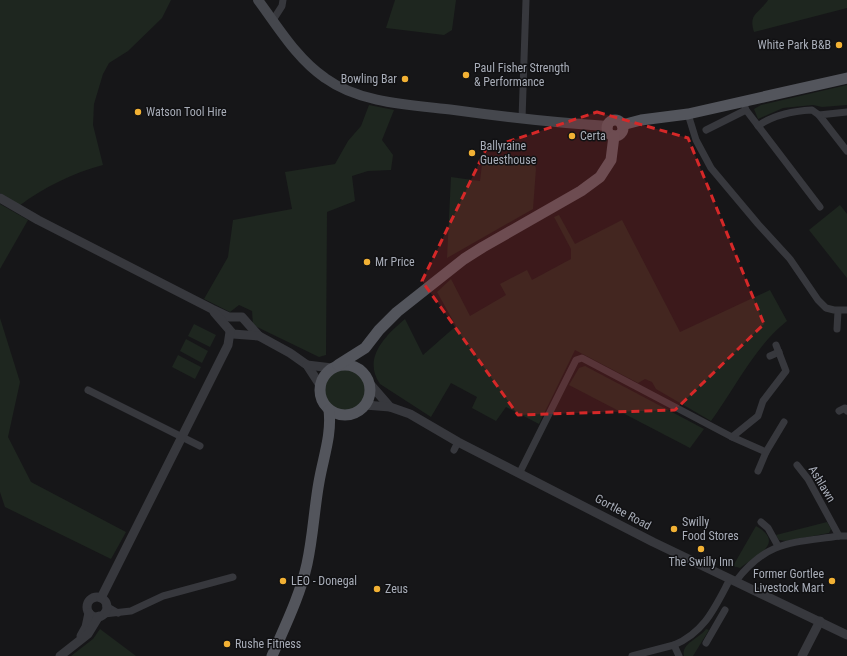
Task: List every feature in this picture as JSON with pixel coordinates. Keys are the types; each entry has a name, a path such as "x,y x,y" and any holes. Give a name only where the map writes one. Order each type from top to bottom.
{"main road":[{"path":"258,0 287,40 310,66 325,78 351,92 393,102 611,131"},
{"path":"366,348 335,367 322,378 320,385 321,399 329,410 342,415 349,415 356,413 366,405 369,398 370,384 363,372 363,360 366,348 379,330 398,312 464,259 581,191 600,177 611,160 611,122 616,121 622,125 641,120 744,106 847,78"},
{"path":"335,367 352,366 363,372"},
{"path":"272,656 298,592 306,565 314,524 318,485 330,434 329,410"},
{"path":"330,434 349,415"}],"street":[{"path":"273,20 278,15 283,0"},
{"path":"522,119 526,0"},
{"path":"706,130 744,106 820,207"},
{"path":"758,126 769,120 789,114 812,110 819,115 847,151"},
{"path":"819,115 847,112"},
{"path":"688,114 696,140 712,168 758,224 790,259 818,300 826,308 838,311 847,310"},
{"path":"0,198 38,220 212,309 233,317 242,317 259,336 307,365 320,385"},
{"path":"212,309 235,335 242,334 259,336"},
{"path":"837,329 838,311"},
{"path":"60,656 88,634 102,609 181,437 228,345 229,322 233,317"},
{"path":"228,345 242,334 248,324"},
{"path":"732,438 758,416 763,401 786,371 777,349 770,356"},
{"path":"520,472 576,360 582,358 732,438 766,452"},
{"path":"307,365 335,367"},
{"name":"Gortlee Road","path":"370,384 390,407"},
{"path":"88,390 200,446"},
{"name":"Gortlee Road","path":"366,405 390,407 410,414 458,442 520,472 653,542 847,635"},
{"path":"758,471 780,423"},
{"path":"454,450 458,442"},
{"name":"Ashlawn","path":"797,465 808,479 839,536"},
{"path":"760,522 768,528 778,546"},
{"path":"632,656 674,644 692,636 704,624 733,580 767,551 778,546 847,536"},
{"path":"77,642 86,627 88,612 87,606 89,601 94,598 102,609 118,613 131,611 163,596 233,577"},
{"path":"88,612 93,616 102,609"},
{"path":"706,643 725,610"},
{"path":"802,656 820,621"},
{"path":"704,624 714,628"},
{"path":"674,644 679,656"}],"highlighted area":[{"path":"597,112 688,138 764,324 675,410 518,415 422,281 486,149"}],"shaded area":[{"path":"0,0 171,0 162,18 128,51 109,63 103,74 94,104 93,125 103,165 59,181 19,206 0,193"},
{"path":"395,0 456,0 452,30 444,35 386,28"},
{"path":"768,0 847,0 847,8 754,32 752,21 753,17"},
{"path":"847,85 847,105 822,107 813,105 783,108 758,119 754,109 761,105"},
{"path":"369,105 394,110 382,140 393,155 391,170 368,171 352,176 355,201 327,212 326,355 319,357 253,325 252,311 239,305 230,312 204,299 228,257 233,220 292,209 285,172 335,164 348,141 361,126"},
{"path":"483,156 533,162 536,168 533,209 447,258 451,177 480,181"},
{"path":"0,204 28,220 0,269"},
{"path":"840,205 847,214 847,278 809,230"},
{"path":"559,215 575,244 622,220 680,332 770,290 787,321 755,355 711,421 656,389 652,382 645,379 638,383 575,350 539,424 506,407 496,421 472,408 477,397 451,383 431,417 380,384 375,374 375,356 384,340 405,319 423,355 456,326 437,292 451,279 470,316 506,295 500,284 527,270 532,280 571,259 571,249 554,217"},
{"path":"0,318 20,382 8,437 31,482 126,532 111,559 5,507 0,492"},
{"path":"194,324 216,335 210,347 188,336"},
{"path":"186,339 208,351 202,363 180,351"},
{"path":"178,355 201,367 195,379 172,367"},
{"path":"585,366 704,429 690,448 569,385 579,368"},
{"path":"341,369 349,369 357,372 363,378 366,390 363,402 357,408 349,411 341,411 333,408 327,402 324,394 324,386 327,378 333,372"},
{"path":"827,522 831,529 829,533 786,541 779,540 776,535"},
{"path":"756,526 765,532 769,538 769,543 766,548 740,568 733,566"},
{"path":"100,629 136,656 71,656 93,639"},
{"path":"706,629 709,630 693,656 684,656 685,648 688,644"}],"place":[{"name":"White Park B&B","path":"839,45"},
{"name":"Paul Fisher Strength & Performance","path":"466,75"},
{"name":"Bowling Bar","path":"405,79"},
{"name":"Watson Tool Hire","path":"138,112"},
{"name":"Certa","path":"572,136"},
{"name":"Ballyraine Guesthouse","path":"472,153"},
{"name":"Mr Price","path":"367,262"},
{"name":"Swilly Food Stores","path":"674,529"},
{"name":"The Swilly Inn","path":"701,549"},
{"name":"LEO - Donegal","path":"283,581"},
{"name":"Former Gortlee Livestock Mart","path":"832,581"},
{"name":"Zeus","path":"377,589"},
{"name":"Rushe Fitness","path":"227,644"}]}
